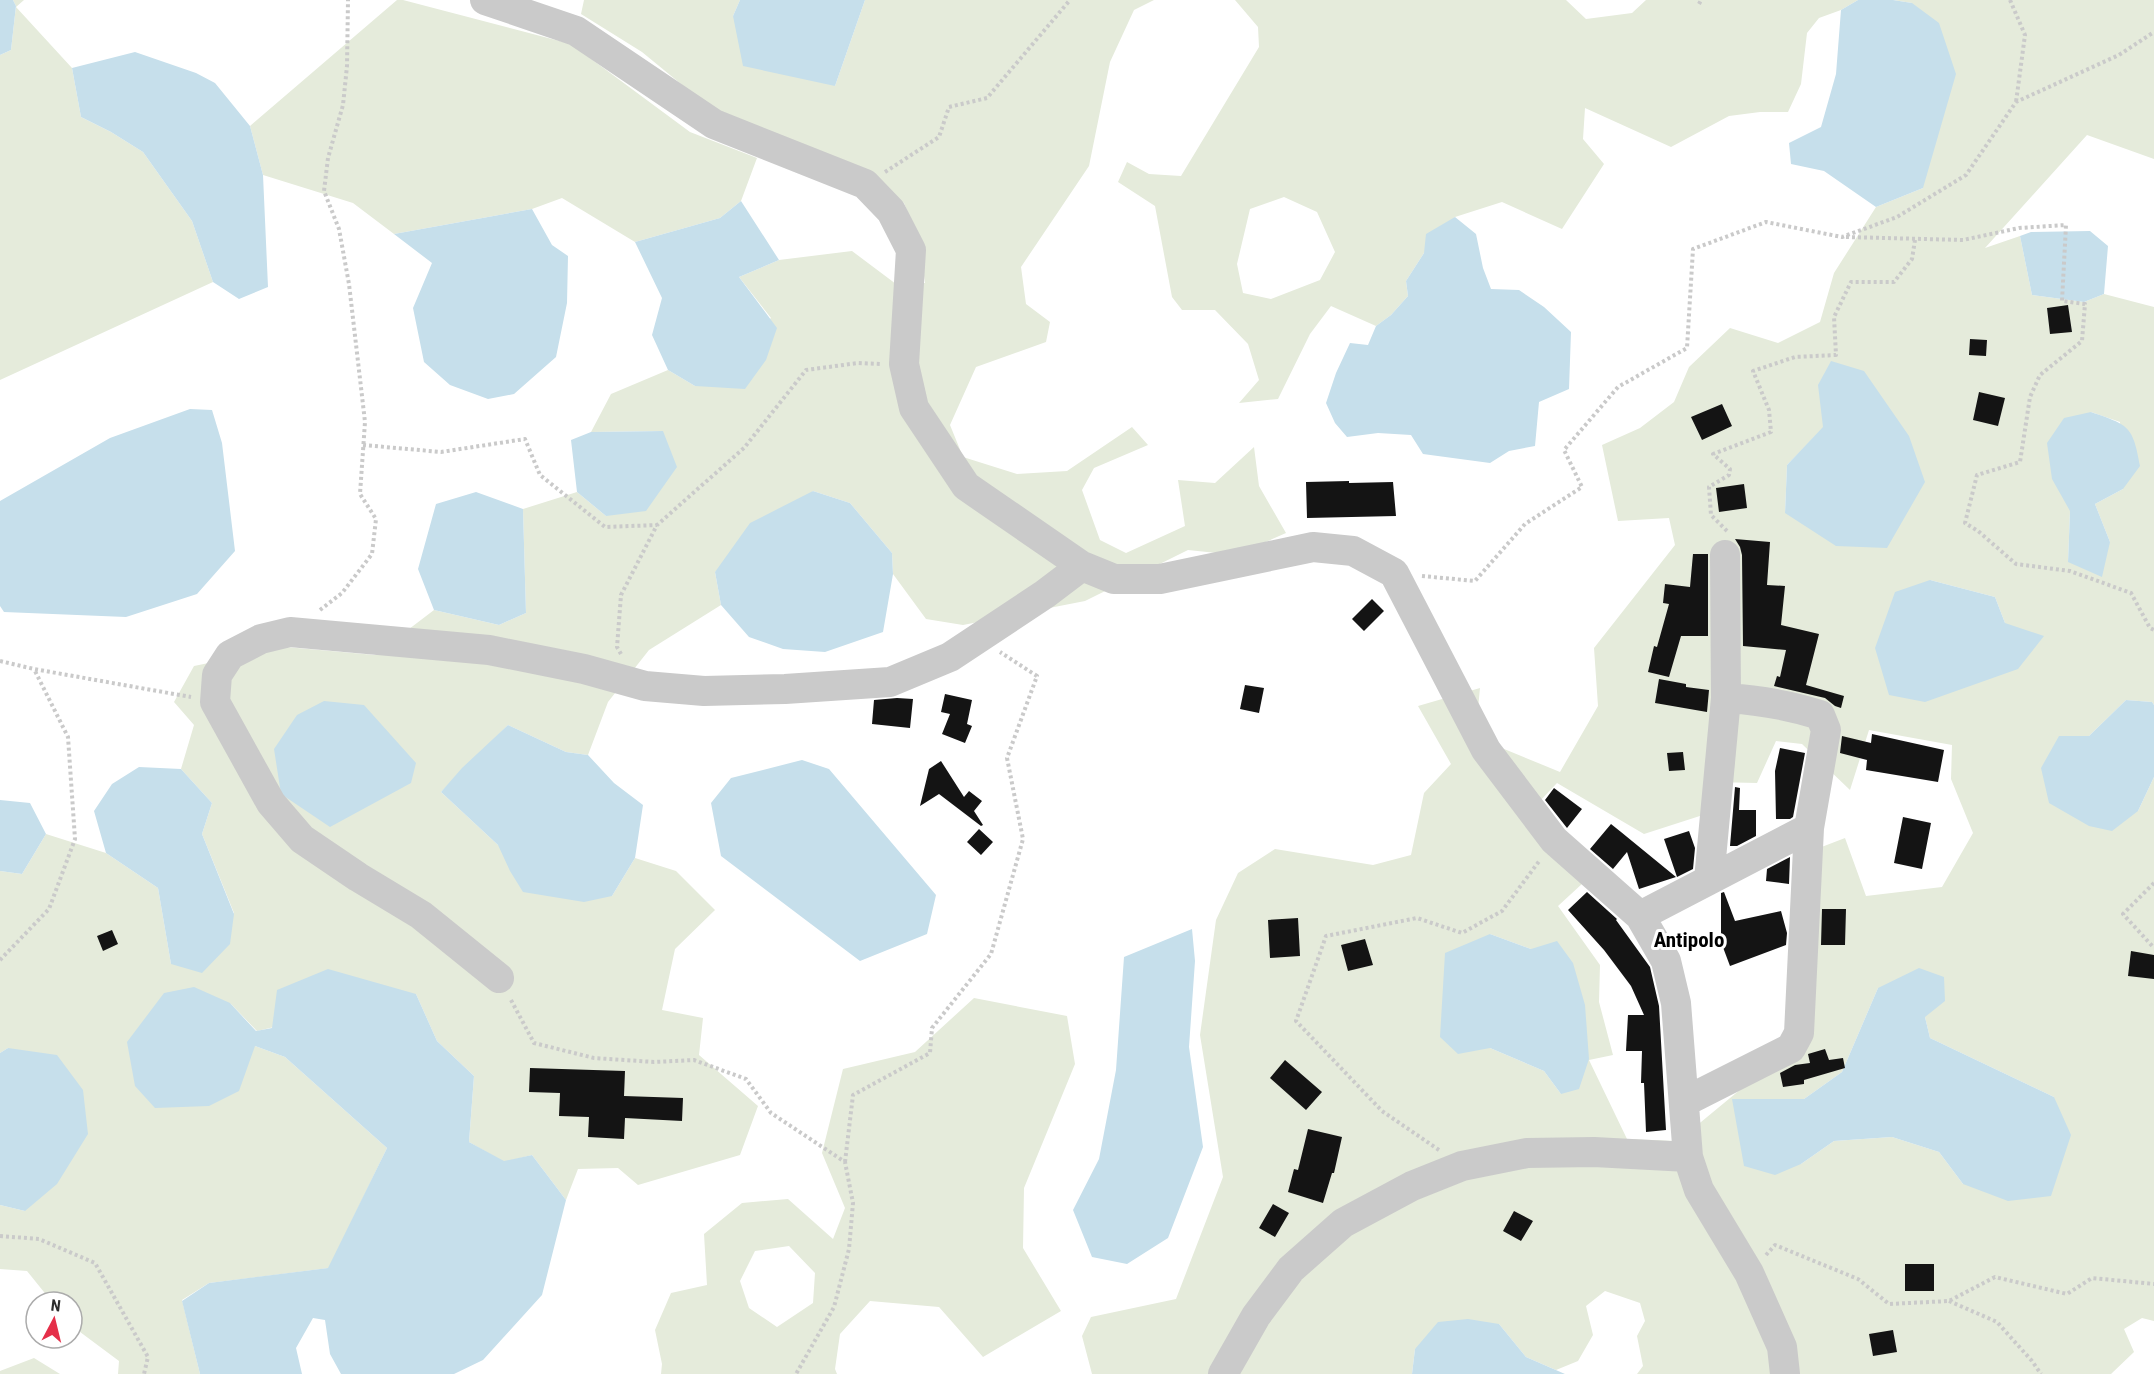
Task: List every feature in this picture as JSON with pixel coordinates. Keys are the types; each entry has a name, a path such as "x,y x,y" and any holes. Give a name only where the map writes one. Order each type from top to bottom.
{"street":[{"path":"485,0 576,31 714,123 865,184 891,211 911,250 904,364 914,408 966,486 1082,566 1114,579 1160,579 1313,547 1353,551 1394,573 1486,750 1554,840 1640,916 1666,961 1676,1003 1688,1157 1699,1190 1749,1273 1782,1347 1785,1374"},
{"path":"1709,880 1726,698 1725,555"},
{"path":"499,978 421,915 358,877 302,839 271,803 214,702 217,675 230,655 261,639 290,632 489,650 584,669 645,686 704,692 890,682 950,657 1045,594 1082,566"},
{"path":"1684,1102 1791,1047 1799,1033 1809,828 1826,729 1820,715 1798,708 1726,698"},
{"path":"1640,916 1809,828"},
{"path":"1224,1374 1256,1316 1291,1269 1343,1223 1412,1186 1462,1166 1527,1153 1594,1152 1688,1157"}],"path":[{"path":"290,632 342,593 372,554 376,519 360,494 365,422 349,284 339,229 324,191 328,158 343,105 347,66 348,0"},
{"path":"865,184 939,137 949,107 987,98 1070,0"},
{"path":"1842,237 1897,218 1966,175 2016,102 2025,35 2010,0"},
{"path":"2016,102 2119,55 2154,32"},
{"path":"1394,573 1475,581 1525,524 1582,487 1564,450 1618,387 1687,348 1693,249 1766,222 1842,237 1915,240 1964,240 2019,228 2066,225 2062,301 2085,304 2082,341 2040,375 2030,396 2020,462 1977,475 1965,523 1978,531 2016,564 2070,571 2131,592 2150,628 2154,630"},
{"path":"1725,555 1727,529 1711,515 1709,487 1730,475 1730,469 1713,454 1772,432 1769,410 1753,371 1795,357 1836,355 1834,316 1851,282 1894,282 1912,259 1915,240"},
{"path":"645,686 617,647 621,595 657,525 744,448 806,370 858,363 904,364"},
{"path":"363,445 441,452 525,439 540,475 605,527 657,525"},
{"path":"796,1374 834,1307 849,1250 853,1203 845,1162 853,1095 930,1053 932,1028 991,954 1023,838 1007,758 1037,676 978,637"},
{"path":"0,661 214,702"},
{"path":"0,960 49,909 75,838 68,737 34,669"},
{"path":"1462,1166 1382,1111 1296,1021 1326,936 1417,918 1462,933 1502,912 1554,840"},
{"path":"2154,883 2123,914 2154,948"},
{"path":"499,978 534,1043 594,1058 654,1062 694,1060 746,1079 771,1113 845,1162"},
{"path":"0,1236 39,1239 95,1263 148,1357 144,1374"},
{"path":"1749,1273 1775,1245 1858,1279 1889,1304 1949,1301 1995,1277 2067,1294 2092,1278 2154,1284"},
{"path":"1949,1301 1997,1323 2041,1374"}],"green space":[{"path":"13,0 24,0 16,7 72,68 81,117 143,152 192,221 213,282 0,380 0,55 11,50 16,6"},
{"path":"397,0 571,44 690,132 757,158 741,201 720,218 635,242 562,198 532,209 394,234 353,203 263,175 250,126"},
{"path":"584,0 740,0 733,16 835,86 865,0 1154,0 1134,10 1110,62 1089,166 1021,267 1026,304 1050,322 1046,342 976,367 950,425 963,457 1017,474 1067,471 1132,427 1148,445 1094,468 1082,490 1100,540 1126,553 1185,526 1178,480 1215,483 1254,447 1259,486 1286,533 1236,555 1188,550 1085,601 963,625 926,619 893,574 892,553 850,503 813,491 715,572 721,605 649,650 608,702 588,755 566,752 508,725 441,792 498,845 612,896 635,858 676,871 715,910 675,949 662,1010 703,1018 699,1055 758,1106 740,1155 638,1185 618,1168 578,1169 566,1200 532,1155 504,1162 469,1142 474,1076 437,1041 416,994 257,1031 230,1003 255,1046 285,1057 387,1148 329,1268 209,1283 182,1300 200,1374 118,1374 119,1361 84,1335 84,1290 42,1290 27,1271 0,1269 0,1205 25,1211 8,1048 0,1053 0,871 22,874 46,834 106,853 158,888 171,964 234,913 202,834 212,803 181,769 194,725 174,702 194,666 286,647 375,655 434,610 499,625 526,613 523,509 577,492 606,516 663,431 591,432 611,394 668,370 695,386 771,318 739,277 779,260 852,251 896,284 925,283 919,240 904,203 850,165 726,121 642,52 581,14"},
{"path":"1235,0 1566,0 1586,19 1632,13 1646,0 1858,0 1841,10 1819,18 1807,33 1801,84 1788,112 1760,112 1729,116 1671,147 1585,108 1583,139 1604,164 1562,229 1502,202 1455,217 1424,253 1406,281 1408,296 1391,315 1376,326 1331,306 1310,334 1278,399 1239,403 1259,380 1248,344 1215,310 1182,310 1172,297 1155,206 1118,182 1127,162 1149,174 1181,176 1259,47 1258,27","holes":["1284,197 1317,212 1335,252 1320,280 1271,299 1243,293 1237,264 1250,209"]},
{"path":"1893,0 2154,0 2154,159 2087,135 1985,248 2020,236 2032,295 2084,302 2104,294 2154,307 2154,705 2152,702 2126,700 2089,736 2059,736 2138,811 2154,777 2154,1321 2142,1318 2124,1329 2134,1352 2111,1374 1637,1374 1643,1366 1637,1336 1645,1321 1640,1303 1605,1291 1586,1306 1593,1335 1578,1361 1556,1370 1526,1357 1499,1324 1415,1349 1412,1374 1092,1374 1082,1336 1091,1317 1176,1299 1223,1177 1200,1035 1216,920 1238,873 1275,849 1373,865 1411,855 1424,793 1451,764 1418,706 1480,688 1477,719 1492,744 1560,772 1598,706 1594,648 1675,545 1669,518 1618,521 1602,445 1640,428 1674,402 1689,367 1730,328 1778,343 1820,322 1834,273 1876,207 1923,188 1912,3","holes":["2091,412 2120,422 2123,489 2095,504 2110,542 2068,562 2070,511","1824,427 1785,513 1787,465","1930,580 1995,597 2005,623","1869,730 1952,745 1951,779 1973,833 1942,887 1866,896 1845,838 1819,848 1811,1031 1678,1141 1627,1139 1589,1060 1613,1055 1599,1002 1600,965 1558,906 1583,883 1523,819 1557,783 1644,834 1706,814 1713,782 1757,783 1776,741 1802,744 1850,790","1490,934 1531,949 1561,1094 1544,1071 1490,1048","1878,988 1925,1017 1930,1038 2054,1097 1963,1184 1939,1152 1892,1137 1834,1141 1801,1164 1732,1099 1804,1099 1842,1072"]},
{"path":"974,998 1067,1016 1075,1064 1024,1188 1023,1248 1061,1311 983,1357 939,1307 870,1301 840,1334 835,1369 837,1374 661,1374 662,1364 655,1330 671,1293 707,1285 704,1234 742,1203 788,1199 833,1239 845,1208 822,1153 843,1069 915,1052","holes":["789,1246 815,1273 813,1303 777,1327 749,1308 740,1281 755,1251"]},
{"path":"34,1358 60,1374 0,1374 0,1371"}],"water":[{"path":"0,0 13,0 16,6 11,50 0,55"},
{"path":"740,0 865,0 835,86 743,66 733,16"},
{"path":"1858,0 1893,0 1912,3 1939,23 1956,74 1923,188 1876,207 1824,171 1791,164 1789,143 1821,127 1836,74 1841,10"},
{"path":"135,52 196,73 215,83 250,126 263,175 268,287 239,299 213,282 192,221 143,152 81,117 72,68"},
{"path":"741,201 779,260 739,277 777,328 766,360 745,389 695,386 668,370 652,335 662,298 635,242 720,218"},
{"path":"532,209 552,245 568,256 567,303 556,357 514,394 488,399 450,385 424,362 413,308 432,263 394,234"},
{"path":"1455,217 1476,234 1483,268 1491,289 1519,290 1544,307 1571,332 1569,389 1539,402 1535,446 1509,451 1490,463 1423,454 1411,435 1378,433 1347,437 1335,423 1326,403 1336,373 1350,343 1368,345 1376,326 1391,315 1408,296 1406,281 1424,253 1426,234"},
{"path":"2090,231 2108,246 2104,294 2084,302 2032,295 2020,236 2031,232"},
{"path":"1831,361 1864,371 1909,436 1925,482 1887,548 1836,546 1785,513 1787,465 1823,427 1818,385"},
{"path":"190,409 212,410 222,443 235,551 197,594 126,617 4,612 0,606 0,501 110,438"},
{"path":"2091,412 2127,428 2135,442 2140,466 2123,489 2095,504 2110,542 2102,577 2068,562 2070,511 2052,479 2047,443 2064,418"},
{"path":"663,431 677,467 646,511 606,516 577,492 571,440 591,432"},
{"path":"813,491 850,503 892,553 893,574 883,632 825,652 783,649 749,637 721,605 715,572 750,523"},
{"path":"476,492 523,509 526,613 499,625 434,610 418,569 436,504"},
{"path":"1930,580 1995,597 2005,623 2044,636 2018,669 1925,702 1889,695 1875,648 1895,592"},
{"path":"2126,700 2152,702 2154,705 2154,777 2138,811 2112,831 2089,826 2049,803 2041,768 2059,736 2089,736"},
{"path":"324,701 364,705 416,763 411,783 330,827 281,794 274,749 297,715"},
{"path":"508,725 566,752 588,755 614,783 643,805 635,858 612,896 584,902 523,892 498,845 441,792 462,768"},
{"path":"802,760 829,769 936,895 927,934 860,961 721,856 711,803 731,778"},
{"path":"139,767 181,769 212,803 202,834 234,914 230,944 202,973 171,964 158,888 106,853 94,811 112,784"},
{"path":"0,800 30,803 46,834 22,874 0,871"},
{"path":"1192,929 1195,961 1189,1047 1203,1147 1168,1238 1127,1264 1092,1257 1073,1210 1099,1159 1116,1070 1124,957"},
{"path":"1490,934 1531,949 1557,941 1573,963 1585,1005 1589,1059 1579,1089 1561,1094 1544,1071 1490,1048 1458,1054 1440,1037 1445,953"},
{"path":"1919,968 1944,977 1945,1001 1925,1017 1930,1038 2054,1097 2071,1135 2051,1196 2008,1201 1963,1184 1939,1152 1892,1137 1834,1141 1801,1164 1775,1175 1744,1166 1732,1099 1804,1099 1842,1072 1878,988"},
{"path":"328,969 416,994 437,1041 474,1076 469,1142 504,1161 532,1155 566,1200 542,1295 483,1360 454,1374 341,1374 330,1354 325,1320 313,1318 296,1348 302,1374 200,1374 182,1301 209,1283 328,1268 387,1148 285,1057 255,1046 239,1091 209,1106 155,1108 135,1086 127,1042 164,993 194,987 230,1003 256,1031 272,1028 277,990"},
{"path":"8,1048 57,1055 83,1090 88,1134 57,1184 25,1211 0,1205 0,1053"},
{"path":"1468,1319 1499,1324 1526,1357 1565,1374 1412,1374 1415,1349 1438,1322"}],"building":[{"path":"2068,305 2072,332 2050,334 2047,308"},
{"path":"1970,339 1987,340 1986,356 1969,355"},
{"path":"1979,392 2005,398 1998,426 1973,420"},
{"path":"1722,404 1732,426 1702,440 1691,417"},
{"path":"1349,481 1349,483 1393,482 1396,516 1307,518 1306,482"},
{"path":"1744,484 1747,508 1719,512 1716,488"},
{"path":"1735,539 1770,542 1767,585 1785,586 1781,625 1819,634 1806,685 1844,696 1841,708 1825,698 1774,686 1777,676 1780,677 1786,650 1743,646 1742,555"},
{"path":"1693,554 1708,554 1708,636 1681,636 1669,677 1648,672 1654,646 1657,647 1669,604 1663,603 1665,584 1690,587"},
{"path":"1372,599 1384,611 1364,631 1352,619"},
{"path":"1659,679 1686,684 1686,687 1709,690 1707,712 1655,703"},
{"path":"1245,685 1264,688 1259,713 1240,709"},
{"path":"945,694 972,700 967,724 972,726 965,743 942,734 950,714 941,712"},
{"path":"913,699 910,728 872,724 874,700"},
{"path":"1872,734 1944,750 1938,782 1866,770 1867,760 1840,753 1842,736 1871,743"},
{"path":"1780,748 1805,753 1793,817 1790,819 1776,819 1775,771"},
{"path":"1683,752 1685,770 1669,771 1667,753"},
{"path":"941,761 964,797 969,791 982,801 974,811 983,825 981,826 939,794 920,806 929,769"},
{"path":"1735,787 1740,788 1739,810 1756,810 1756,836 1737,846 1730,846"},
{"path":"1554,788 1582,809 1567,828 1545,800"},
{"path":"1903,817 1931,823 1922,869 1894,863"},
{"path":"1611,824 1676,877 1639,889 1627,852 1613,869 1590,849"},
{"path":"979,829 993,842 981,855 967,842"},
{"path":"1689,831 1695,848 1693,869 1677,877 1664,839"},
{"path":"1790,857 1789,884 1766,881 1767,869"},
{"path":"1587,892 1617,919 1650,967 1659,1006 1666,1130 1646,1132 1644,1083 1641,1083 1642,1051 1626,1051 1628,1015 1644,1015 1631,986 1604,950 1568,910"},
{"path":"1724,892 1735,921 1781,911 1787,933 1786,945 1730,966 1721,942 1721,893"},
{"path":"1822,909 1846,909 1845,945 1821,945"},
{"path":"1298,918 1300,956 1270,958 1268,920"},
{"path":"112,930 118,944 103,951 97,936"},
{"path":"1365,939 1373,965 1348,971 1341,945"},
{"path":"2131,951 2154,955 2154,979 2128,976"},
{"path":"1825,1049 1829,1060 1843,1058 1845,1068 1804,1080 1804,1084 1783,1087 1780,1073 1795,1065 1810,1063 1808,1054"},
{"path":"1285,1060 1322,1092 1306,1110 1270,1078"},
{"path":"530,1068 625,1071 624,1096 683,1098 682,1121 625,1118 624,1139 588,1137 589,1117 559,1116 560,1093 529,1092"},
{"path":"1308,1129 1342,1137 1334,1173 1332,1173 1323,1203 1288,1192 1294,1169 1298,1170"},
{"path":"1273,1204 1289,1213 1275,1237 1259,1228"},
{"path":"1514,1211 1533,1221 1521,1241 1503,1231"},
{"path":"1905,1264 1934,1264 1934,1291 1905,1291"},
{"path":"1893,1330 1897,1352 1873,1356 1869,1334"}],"district":[{"name":"Antipolo","path":"1689,940"}]}
